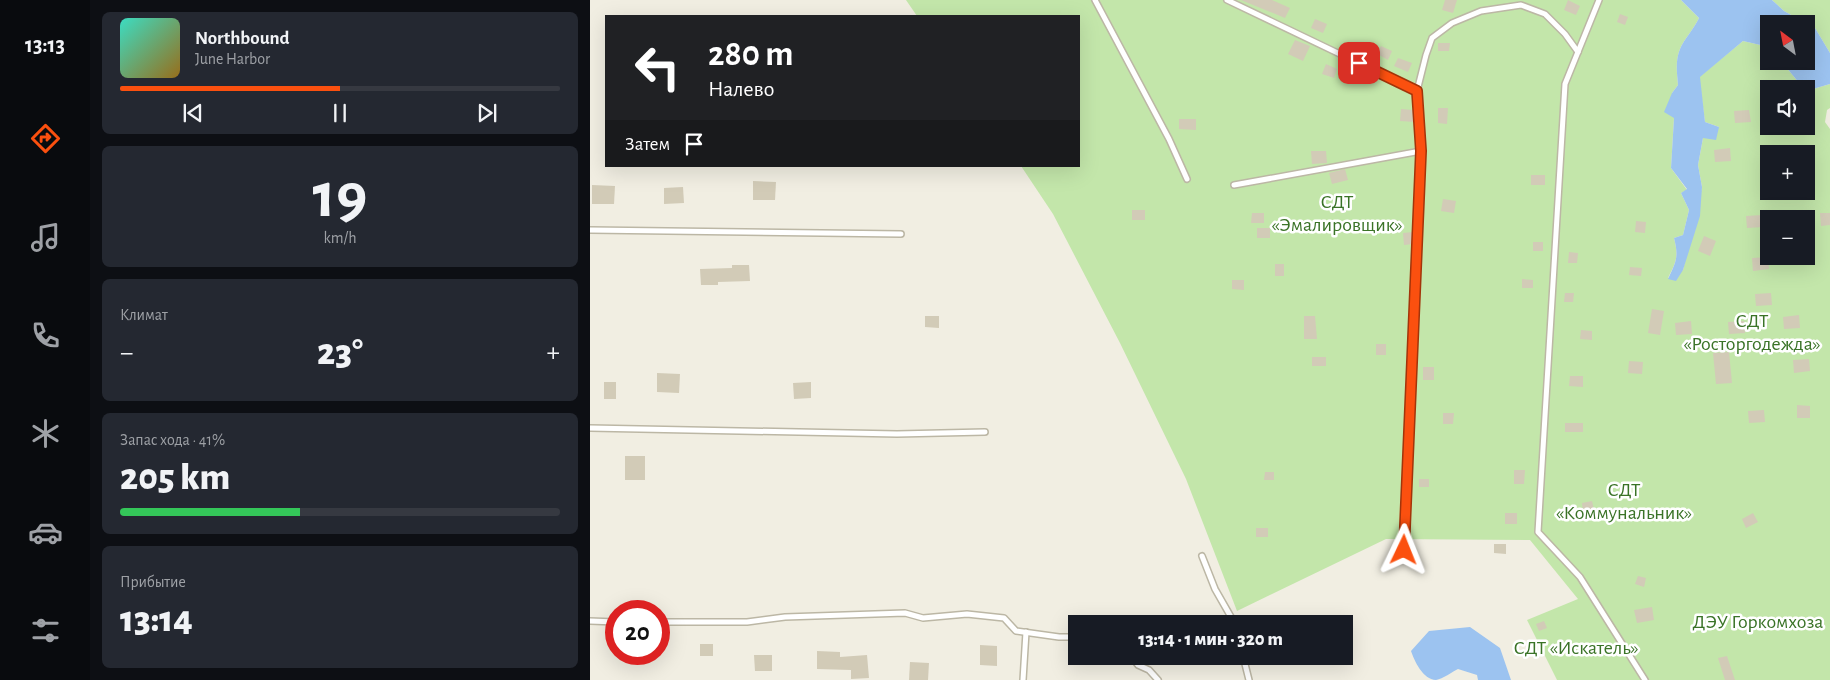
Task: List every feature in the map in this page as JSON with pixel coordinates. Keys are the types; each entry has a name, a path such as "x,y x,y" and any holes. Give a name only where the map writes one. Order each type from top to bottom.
{"lane":[{"path":"1096,0 1117,37 1188,179"},
{"path":"1226,0 1417,91"},
{"path":"1599,0 1565,84 1538,532 1580,577 1645,680"},
{"path":"1404,550 1421,151 1417,91 1432,38 1452,23 1481,11 1521,5 1545,14 1565,34 1578,52"},
{"path":"1234,184 1421,151"},
{"path":"590,230 901,234"},
{"path":"590,428 897,434 985,432"},
{"path":"1202,556 1215,589 1230,615"},
{"path":"670,622 747,622 786,617 905,613 923,618 967,614 1004,618 1016,631 1068,637"},
{"path":"590,621 605,622"},
{"path":"1023,680 1026,632"},
{"path":"1138,665 1149,670 1158,680"},
{"path":"1245,665 1248,680"}],"green space":[{"path":"906,0 1681,0 1699,18 1678,54 1678,85 1672,93 1674,118 1671,168 1687,190 1681,193 1689,210 1683,235 1674,238 1676,259 1668,278 1683,270 1702,187 1698,165 1703,138 1719,127 1705,122 1699,77 1743,41 1760,45 1760,70 1788,70 1797,80 1760,80 1760,135 1815,135 1815,88 1830,84 1830,108 1827,110 1825,122 1830,129 1830,680 1557,680 1527,620 1578,599 1530,540 1386,539 1237,611 1186,479 1120,343 1053,214 1022,167 1080,167 1080,15 916,15"},
{"path":"1772,0 1830,0 1830,53 1815,28 1815,15 1791,15"}],"water":[{"path":"1681,0 1772,0 1791,15 1760,15 1760,45 1743,41 1700,77 1705,122 1719,127 1716,140 1703,138 1698,165 1702,187 1700,216 1683,270 1676,281 1668,279 1676,259 1674,238 1683,235 1689,210 1681,193 1687,189 1671,168 1674,118 1664,112 1672,93 1678,85 1678,54 1699,18"},
{"path":"1815,28 1830,53 1830,84 1815,88 1815,80 1797,80 1788,70 1815,70"},
{"path":"1470,627 1500,648 1511,680 1478,680 1477,675 1458,669 1436,680 1427,677 1423,673 1411,651 1429,631"}],"building":[{"path":"1241,0 1272,0 1290,8 1285,18"},
{"path":"1445,0 1457,0 1453,13 1442,10"},
{"path":"1568,0 1580,6 1576,15 1564,10"},
{"path":"1620,14 1628,17 1625,25 1617,22"},
{"path":"1315,19 1327,24 1323,33 1311,28"},
{"path":"1295,40 1310,46 1303,61 1288,54"},
{"path":"1438,43 1450,43 1449,51 1438,51"},
{"path":"1381,46 1392,51 1388,60 1377,54"},
{"path":"1398,58 1412,63 1408,72 1394,66"},
{"path":"1326,64 1337,69 1334,78 1322,74"},
{"path":"1359,71 1366,74 1363,83 1355,80"},
{"path":"1438,108 1448,108 1447,124 1438,123"},
{"path":"1401,109 1414,110 1415,122 1400,121"},
{"path":"1749,110 1751,122 1735,123 1734,111"},
{"path":"1179,119 1196,119 1196,130 1179,129"},
{"path":"1730,148 1731,161 1715,162 1714,150"},
{"path":"1311,151 1326,151 1327,163 1312,164"},
{"path":"1345,169 1348,180 1332,184 1329,173"},
{"path":"1531,175 1545,175 1545,185 1531,185"},
{"path":"753,181 776,182 775,200 753,200"},
{"path":"592,185 615,186 614,204 592,204"},
{"path":"683,187 684,203 664,204 664,188"},
{"path":"1443,199 1456,201 1454,213 1441,211"},
{"path":"1132,210 1145,210 1145,220 1132,220"},
{"path":"1252,213 1264,213 1264,223 1251,223"},
{"path":"1820,213 1830,213 1830,225 1821,226"},
{"path":"1760,215 1760,227 1747,228 1746,216"},
{"path":"1636,221 1646,222 1645,233 1635,232"},
{"path":"1257,228 1270,228 1270,238 1257,238"},
{"path":"1413,232 1413,244 1404,245 1403,233"},
{"path":"1704,236 1716,241 1710,256 1698,251"},
{"path":"1533,242 1543,242 1543,251 1533,251"},
{"path":"1569,252 1578,253 1577,263 1568,263"},
{"path":"1752,258 1760,258 1760,265 1769,265 1769,269 1753,271"},
{"path":"1275,264 1284,264 1284,276 1275,276"},
{"path":"732,265 749,265 750,281 718,282 718,285 701,285 700,269 732,268"},
{"path":"1630,267 1642,268 1641,276 1629,275"},
{"path":"1522,279 1533,280 1533,288 1522,288"},
{"path":"1232,280 1244,280 1244,290 1232,289"},
{"path":"1565,293 1574,293 1573,302 1564,302"},
{"path":"1771,293 1772,305 1756,306 1755,294"},
{"path":"1652,309 1664,311 1660,335 1648,333"},
{"path":"1799,315 1800,328 1784,329 1783,317"},
{"path":"925,316 939,316 939,328 925,327"},
{"path":"1304,316 1315,316 1317,339 1304,339"},
{"path":"1691,321 1692,334 1676,335 1675,323"},
{"path":"1744,321 1745,333 1729,334 1728,322"},
{"path":"1581,330 1592,331 1592,340 1580,339"},
{"path":"1774,339 1775,352 1759,353 1758,341"},
{"path":"1376,344 1386,344 1386,355 1376,355"},
{"path":"1729,352 1732,383 1716,384 1713,353"},
{"path":"1312,357 1326,357 1326,366 1312,366"},
{"path":"1809,359 1810,371 1794,373 1793,360"},
{"path":"1629,361 1643,362 1642,374 1628,373"},
{"path":"1423,367 1434,367 1434,380 1423,380"},
{"path":"657,373 680,374 679,393 657,392"},
{"path":"1570,376 1583,376 1583,387 1569,386"},
{"path":"604,382 616,382 616,399 604,399"},
{"path":"811,382 811,398 794,399 793,383"},
{"path":"1797,405 1810,406 1810,418 1797,418"},
{"path":"1764,410 1765,422 1749,423 1748,411"},
{"path":"1443,413 1454,413 1453,424 1443,424"},
{"path":"1565,423 1583,423 1583,432 1565,432"},
{"path":"625,456 645,456 645,480 625,480"},
{"path":"1514,470 1525,470 1524,484 1514,484"},
{"path":"1265,472 1274,472 1274,480 1264,480"},
{"path":"1419,479 1429,479 1429,487 1419,487"},
{"path":"1592,501 1594,510 1583,512 1582,503"},
{"path":"1505,513 1517,513 1517,524 1505,524"},
{"path":"1753,513 1758,522 1746,528 1742,519"},
{"path":"1256,528 1268,528 1268,537 1256,537"},
{"path":"1494,544 1506,544 1506,554 1494,553"},
{"path":"1638,576 1646,578 1644,587 1635,584"},
{"path":"1652,607 1654,620 1637,623 1634,610"},
{"path":"1544,621 1547,628 1539,631 1536,624"},
{"path":"700,644 713,644 713,656 700,656"},
{"path":"980,645 997,646 997,666 980,665"},
{"path":"817,651 840,652 840,657 867,655 869,678 851,679 851,670 817,669"},
{"path":"754,655 772,655 772,671 755,671"},
{"path":"1727,656 1735,680 1725,680 1718,658"},
{"path":"910,662 929,663 928,680 909,680"}],"route":[{"path":"1359,63 1417,91 1421,151 1404,550"}],"park label":[{"name":"СДТ «Эмалировщик»","path":"1337,214"},
{"name":"СДТ «Росторгодежда»","path":"1752,332"},
{"name":"СДТ «Коммунальник»","path":"1624,502"},
{"name":"ДЭУ Горкомхоза","path":"1758,622"},
{"name":"СДТ «Искатель»","path":"1576,648"}]}
